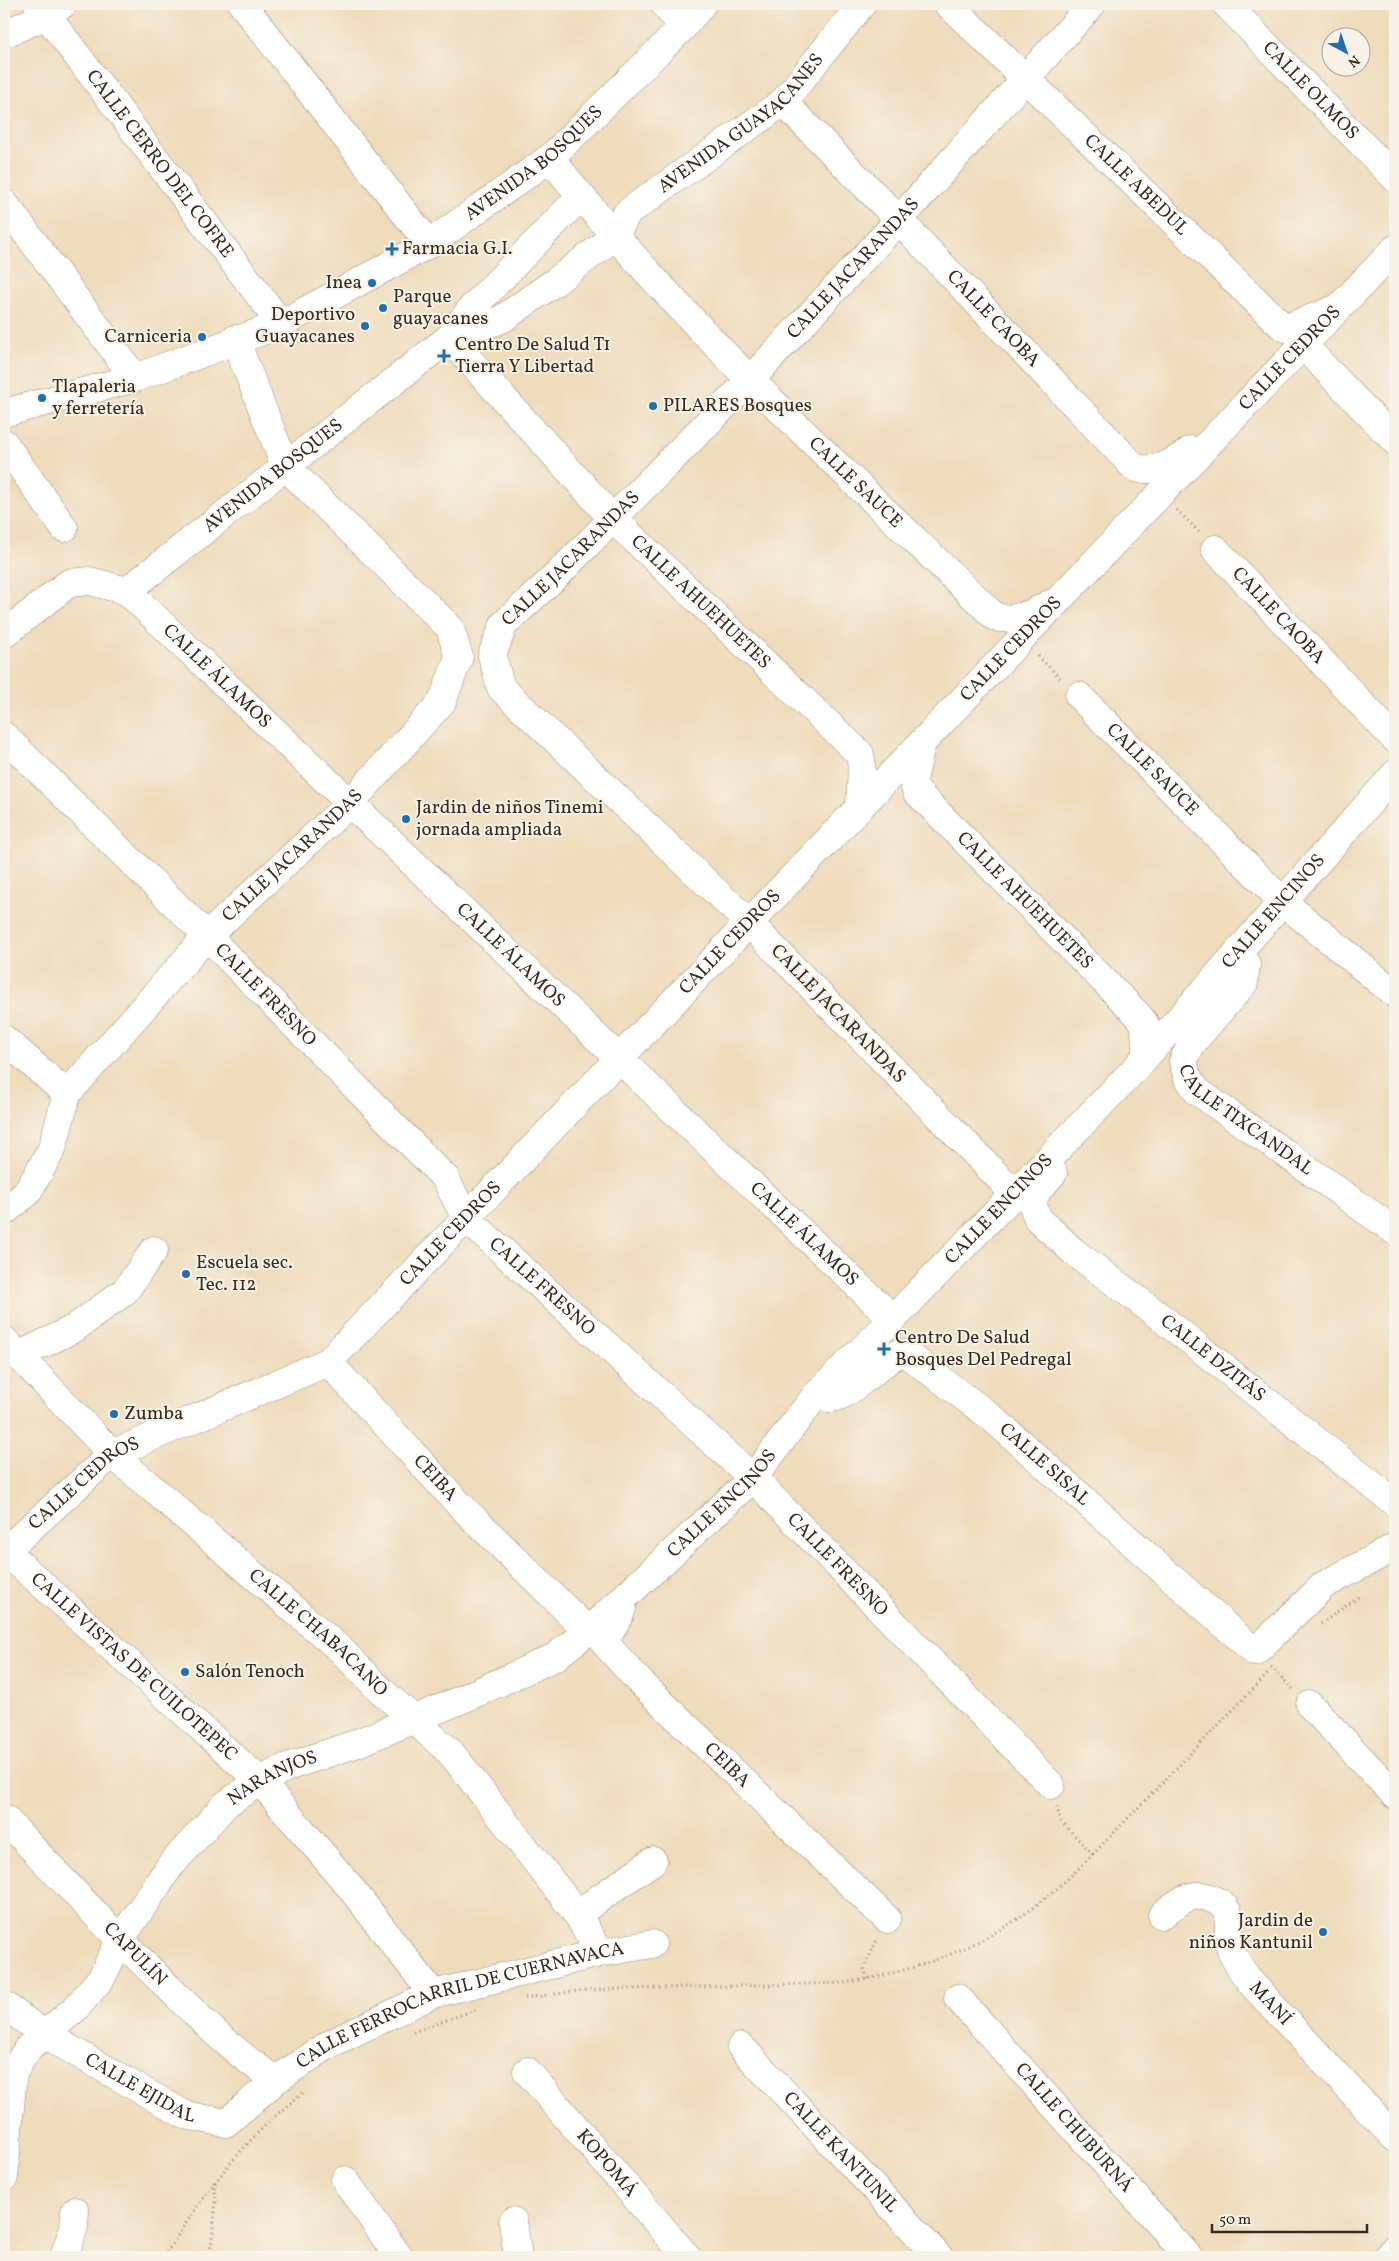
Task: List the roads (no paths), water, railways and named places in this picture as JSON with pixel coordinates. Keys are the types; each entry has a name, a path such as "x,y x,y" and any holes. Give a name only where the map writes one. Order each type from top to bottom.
{"street":[{"path":"242,4 429,244"},
{"path":"664,4 683,27"},
{"name":"AVENIDA BOSQUES","path":"4,413 135,378 235,339 280,324 429,244 550,158 683,27 702,4"},
{"name":"AVENIDA GUAYACANES","path":"614,237 627,213 782,102 862,4"},
{"name":"CALLE ABEDUL","path":"948,4 1280,324 1286,328 1338,308"},
{"name":"CALLE JACARANDAS","path":"1024,1202 749,923 501,688 492,655 504,624 613,519 750,380 900,220 1092,4"},
{"name":"CALLE OLMOS","path":"1226,4 1395,178"},
{"path":"4,34 50,7"},
{"name":"CALLE CERRO DEL COFRE","path":"50,7 280,324"},
{"name":"CALLE CAOBA","path":"782,102 900,220 1136,468 1147,470 1165,466 1221,430"},
{"name":"CALLE SAUCE","path":"550,158 614,237 750,380 995,617 1005,620 1025,616 1061,597"},
{"name":"AVENIDA BOSQUES","path":"127,591 449,338 471,309 581,196"},
{"path":"4,203 135,378"},
{"path":"449,338 502,319 614,237"},
{"name":"CALLE CEDROS","path":"4,1551 112,1454 328,1362 1395,249"},
{"name":"CALLE AHUEHUETES","path":"449,338 613,519 860,754 863,770 860,783 860,807"},
{"name":"CALLE JACARANDAS","path":"67,1094 207,936 350,803 442,702 459,656 450,628 285,466 235,339"},
{"path":"1303,345 1395,441"},
{"path":"4,443 64,528"},
{"name":"CALLE CAOBA","path":"1215,549 1395,739"},
{"path":"4,634 69,583 90,581 127,591"},
{"name":"CALLE ÁLAMOS","path":"127,591 894,1320"},
{"name":"CALLE SAUCE","path":"1078,696 1283,902 1395,994"},
{"name":"CALLE FRESNO","path":"4,736 207,936 445,1178 466,1218 753,1478 1051,1785"},
{"name":"CALLE AHUEHUETES","path":"922,743 913,780 916,791 1138,1015 1145,1024 1146,1056"},
{"name":"CALLE ENCINOS","path":"588,1631 753,1478 816,1395 894,1320 971,1239 1024,1202 1093,1111 1136,1069 1239,954 1395,774"},
{"name":"CALLE TIXCANDAL","path":"1239,954 1246,964 1244,983 1192,1043 1183,1061 1187,1076 1197,1091 1395,1231"},
{"path":"4,1212 27,1193 52,1149 67,1094 5,1042"},
{"name":"CALLE DZITÁS","path":"1024,1202 1038,1220 1074,1252 1154,1312 1395,1503"},
{"path":"11,1348 75,1328 124,1292 154,1250"},
{"name":"CALLE CHABACANO","path":"11,1348 112,1454 341,1650 413,1720 451,1753 577,1914 600,1953"},
{"name":"CALLE SISAL","path":"816,1395 832,1398 844,1394 889,1358 899,1353 908,1355 991,1416 1269,1661 1324,1585 1395,1547"},
{"name":"CEIBA","path":"328,1362 458,1503 588,1631"},
{"name":"CALLE VISTAS DE CUILOTEPEC","path":"4,1551 260,1781 350,1887 433,1994"},
{"name":"CEIBA","path":"622,1599 622,1612 606,1638 605,1643 609,1648 639,1681 887,1919"},
{"name":"NARANJOS","path":"8,2073 28,2048 76,2008 102,1977 120,1940 170,1866 226,1804 260,1781 287,1767 355,1744 555,1657 588,1631"},
{"path":"1310,1705 1395,1795"},
{"name":"CAPULÍN","path":"4,1818 120,1940 246,2060 276,2080"},
{"path":"577,1914 653,1861"},
{"name":"MANÍ","path":"1162,1915 1180,1900 1192,1895 1207,1896 1221,1904 1227,1910 1230,1948 1237,1964 1251,1982 1395,2138"},
{"name":"CALLE FERROCARRIL DE CUERNAVACA","path":"276,2080 328,2045 433,1994 600,1953 652,1944"},
{"name":"CALLE CHUBURNÁ","path":"958,1998 1188,2257"},
{"name":"CALLE EJIDAL","path":"4,2005 44,2034 185,2115 226,2123 276,2080"},
{"name":"CALLE KANTUNIL","path":"741,2047 939,2257"},
{"name":"KOPOMÁ","path":"527,2071 687,2257"},
{"path":"4,2177 8,2073"},
{"path":"345,2180 399,2257"},
{"path":"64,2257 74,2227 75,2211"},
{"path":"514,2221 518,2257"},
{"path":"1387,2257 1395,2248"}],"place":[{"name":"Farmacia G.I.","path":"392,249"},
{"name":"Inea","path":"372,283"},
{"name":"Parque guayacanes","path":"383,308"},
{"name":"Deportivo Guayacanes","path":"365,326"},
{"name":"Carniceria","path":"202,337"},
{"name":"Centro De Salud T1 Tierra Y Libertad","path":"444,356"},
{"name":"Tlapaleria y ferretería","path":"42,398"},
{"name":"PILARES Bosques","path":"653,406"},
{"name":"Jardin de niños Tinemi jornada ampliada","path":"406,819"},
{"name":"Escuela sec. Tec. 112","path":"186,1274"},
{"name":"Centro De Salud Bosques Del Pedregal","path":"884,1349"},
{"name":"Zumba","path":"114,1414"},
{"name":"Salón Tenoch","path":"185,1672"},
{"name":"Jardin de niños Kantunil","path":"1323,1932"}]}
